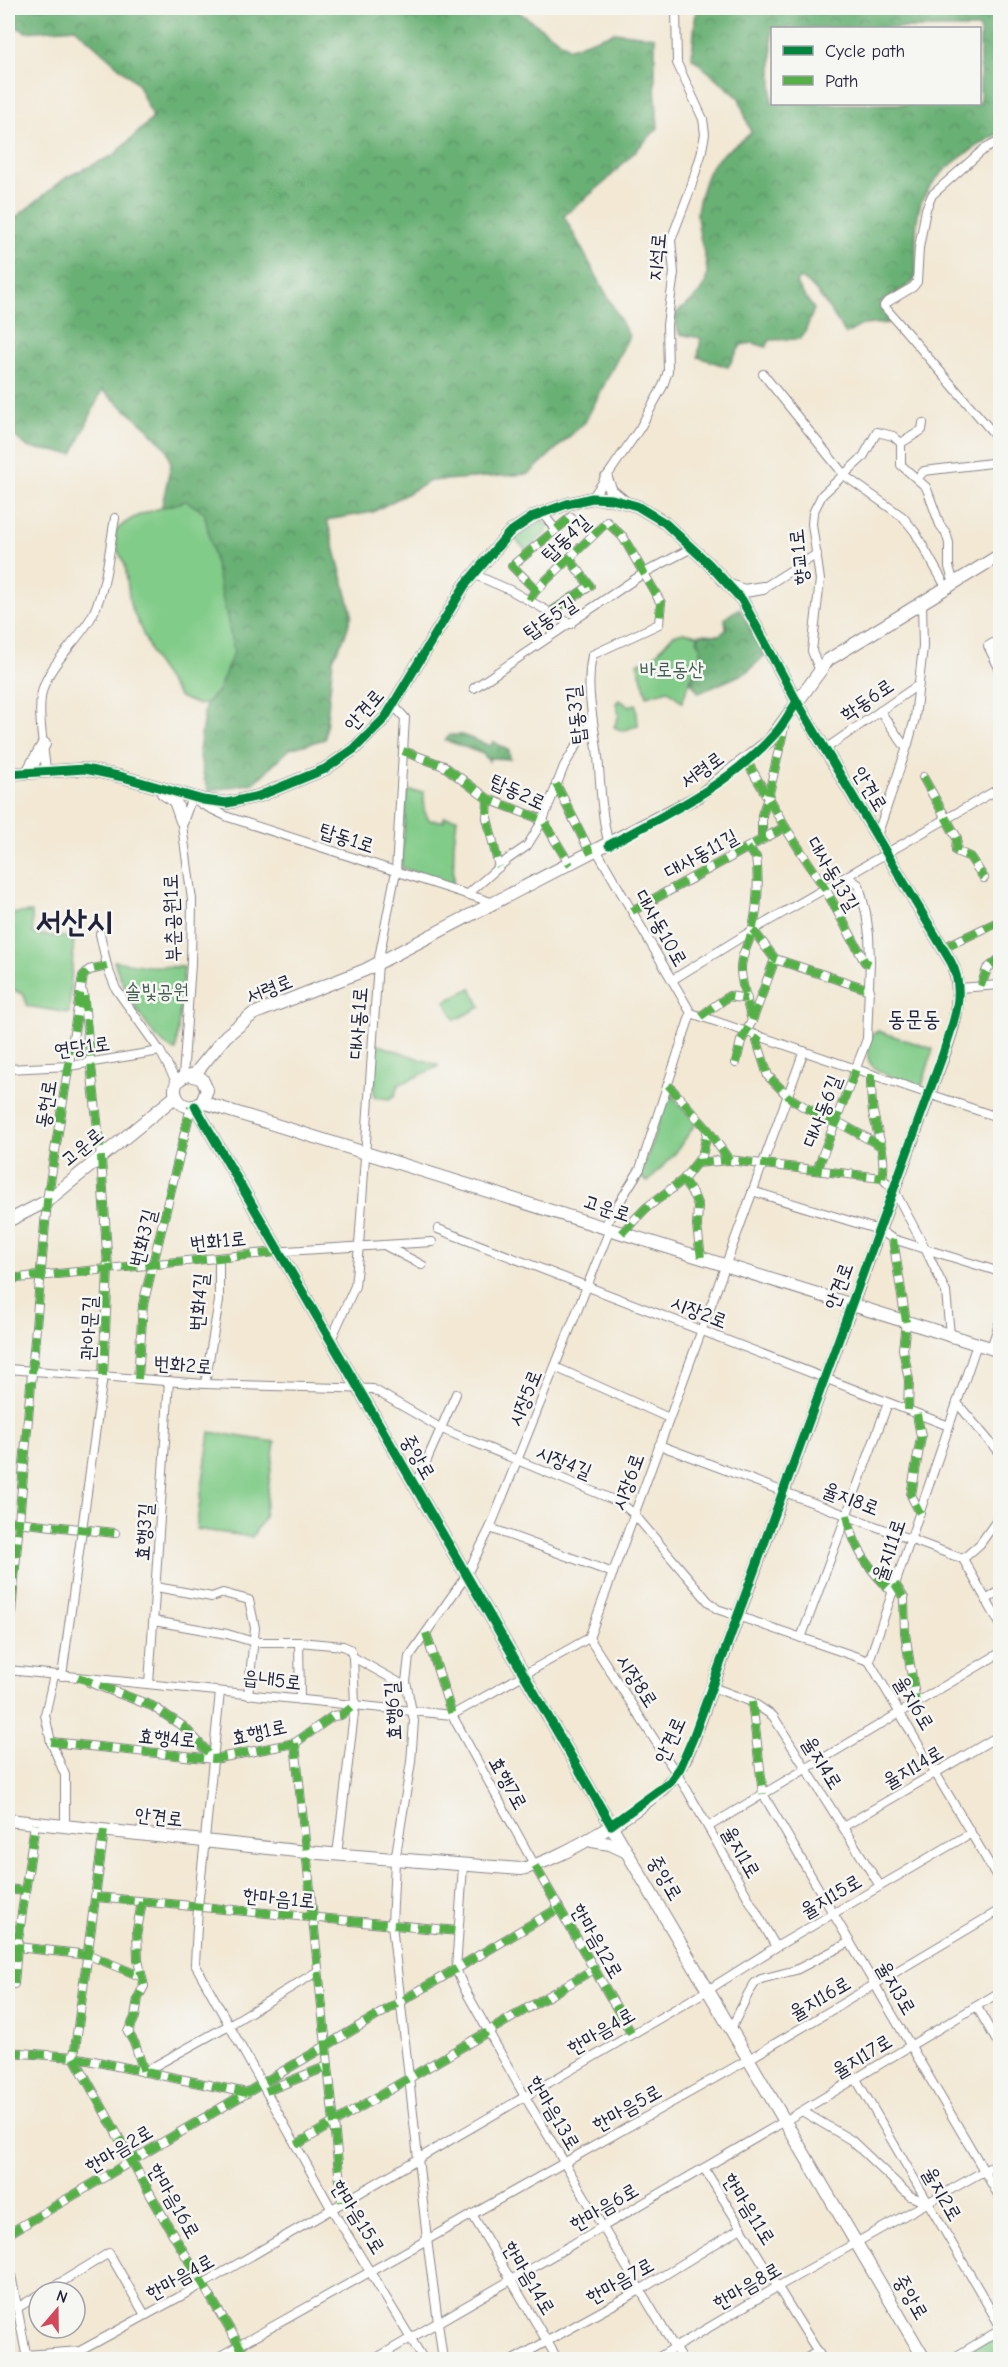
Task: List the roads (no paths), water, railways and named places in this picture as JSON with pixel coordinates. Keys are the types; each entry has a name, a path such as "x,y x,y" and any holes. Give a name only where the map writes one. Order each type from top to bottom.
{"street":[{"name":"지석로","path":"592,498 635,437 666,379 669,362 667,325 674,273 671,240 704,144 703,119 676,63 676,8"},
{"path":"1000,141 983,150 932,195 926,209 922,232 917,282 884,306 1000,441"},
{"path":"763,374 845,476 903,517 950,585"},
{"path":"924,423 922,430 901,443 901,465 926,487 940,525 946,533 949,543 950,585"},
{"name":"향교1로","path":"819,669 812,651 820,590 812,522 814,508 822,495 863,457 877,432 893,436 901,443"},
{"path":"916,479 924,471 1000,462"},
{"path":"606,479 611,491 624,501"},
{"name":"안견로","path":"8,774 85,769 192,797 222,802 243,800 273,791 319,772 337,762 362,742 394,706 473,574 509,532 542,513 592,498 624,501 660,520 692,548 730,586 750,613 797,702 955,969 959,987 956,1013 929,1094 712,1687 677,1773 660,1791 611,1826 547,1862 513,1869 395,1861 8,1820"},
{"path":"542,513 556,530"},
{"path":"536,590 512,566 571,517"},
{"path":"46,770 40,703 44,686 52,671 86,626 95,609 115,518"},
{"name":"탑동4길","path":"529,600 536,590 608,522 623,537 644,573"},
{"name":"탑동5길","path":"474,688 644,573 692,548"},
{"path":"750,613 755,598 763,588 817,554"},
{"name":"서령로","path":"182,1083 226,1036 247,1018 378,963 683,806 747,760 769,741 819,669 830,658 1000,555"},
{"path":"551,612 590,586 569,558"},
{"name":"탑동3길","path":"599,850 601,809 588,672 592,655 659,624 661,603 644,573"},
{"path":"473,574 529,600 571,624"},
{"path":"730,586 746,591 763,588"},
{"name":"학동6로","path":"825,748 918,685 923,647 922,603"},
{"path":"1000,639 988,646 1000,669"},
{"name":"안견로","path":"877,836 915,718 918,685"},
{"name":"대사동1로","path":"330,1342 355,1286 378,963 396,871 405,718 394,706"},
{"path":"880,711 906,748"},
{"path":"762,840 761,819 786,719"},
{"path":"467,896 499,867 526,847 543,820 556,784 592,720"},
{"path":"28,772 44,744"},
{"name":"탑동2로","path":"403,751 444,766 488,799 543,820 570,865"},
{"name":"대사동13길","path":"747,760 785,827 826,890 865,962 870,964"},
{"path":"923,777 957,838 956,851 970,857 984,878"},
{"path":"556,784 599,850"},
{"path":"156,786 157,790 175,801 182,821"},
{"path":"672,980 753,930 999,791"},
{"name":"부춘공원1로","path":"182,1083 191,964 192,900 182,838 182,821 192,797"},
{"name":"탑동1로","path":"192,797 207,808 228,817 494,903"},
{"path":"488,799 487,818 499,867"},
{"name":"대사동11길","path":"632,911 785,827"},
{"path":"747,848 756,857 758,893 753,930 744,950 741,969 752,1021"},
{"name":"대사동10로","path":"599,850 691,1013"},
{"name":"대사동13길","path":"848,877 859,885 869,935 870,990 867,1039 856,1069"},
{"path":"943,948 1000,921"},
{"path":"753,930 775,959 870,990"},
{"path":"100,934 107,966 119,994 182,1083 202,1079 206,1087 206,1096 196,1105"},
{"path":"736,1063 741,1041 752,1021 775,959"},
{"path":"981,986 987,969 998,960"},
{"path":"69,1066 82,980 87,971 107,966"},
{"name":"관아문길","path":"65,1826 65,1775 51,1742 45,1714 58,1675 82,1529 103,1376 108,1269 100,1157 82,980"},
{"path":"959,987 1000,985"},
{"path":"701,1016 729,996 747,999"},
{"path":"612,1230 640,1168 691,1013 998,1117 1000,1100"},
{"path":"759,1036 757,1041 766,1072 788,1095 806,1108 880,1146"},
{"name":"연당1로","path":"8,1069 69,1066 160,1051"},
{"name":"시장6로","path":"589,1638 804,1051"},
{"name":"동헌로","path":"8,1648 47,1202 69,1066"},
{"name":"대사동6길","path":"856,1069 817,1170 882,1178"},
{"path":"871,1074 873,1108 885,1167 882,1178 894,1190 927,1250 945,1292 950,1335"},
{"name":"고운로","path":"182,1083 182,1104 196,1105 366,1153 996,1350"},
{"name":"고운로","path":"8,1221 47,1202 182,1083"},
{"path":"668,1086 708,1130 729,1160"},
{"name":"중앙로","path":"196,1105 357,1389 924,2359"},
{"name":"번화3길","path":"138,1379 143,1305 196,1105"},
{"path":"612,1230 629,1223 683,1180 702,1156 708,1130"},
{"path":"697,1163 729,1160 763,1162 817,1170"},
{"path":"683,1180 698,1206 697,1226 701,1258"},
{"path":"752,1191 879,1230 893,1239 1000,1272"},
{"name":"시장2로","path":"438,1229 949,1426"},
{"name":"시장5로","path":"466,1576 490,1528 612,1230"},
{"path":"893,1239 906,1322 903,1348 909,1380 908,1410"},
{"name":"번화1로","path":"8,1279 279,1252 432,1242"},
{"path":"384,1245 422,1264"},
{"name":"번화4길","path":"205,1384 219,1301 219,1258"},
{"path":"996,1350 1000,1321"},
{"path":"920,1513 977,1344"},
{"path":"555,1367 669,1418"},
{"name":"번화2로","path":"8,1369 205,1384 357,1389"},
{"name":"효행3길","path":"149,1684 169,1381"},
{"name":"시장4길","path":"357,1389 373,1389 442,1429 621,1503 634,1514 711,1604 737,1617"},
{"path":"415,1487 456,1394"},
{"path":"957,1402 1000,1454"},
{"path":"801,1638 888,1403"},
{"name":"율지11로","path":"869,1661 920,1513 911,1495 921,1437 917,1414"},
{"name":"율지8로","path":"659,1446 963,1559"},
{"path":"847,1515 850,1529 862,1557 872,1572 904,1598 905,1633 916,1703"},
{"path":"1000,1516 980,1544 963,1559 1000,1624"},
{"path":"8,1521 115,1533"},
{"path":"490,1528 613,1573"},
{"name":"효행6길","path":"395,1861 411,1762 414,1721 407,1688 409,1657 466,1576"},
{"path":"156,1587 212,1597 224,1593 249,1600 255,1628 248,1695"},
{"path":"986,1600 1000,1591"},
{"path":"737,1617 869,1661"},
{"path":"154,1622 227,1634 254,1642 299,1642 342,1646 350,1649 353,1657 355,1705 337,1855"},
{"name":"효행7로","path":"426,1633 452,1715 535,1866"},
{"path":"452,1715 589,1638"},
{"name":"시장8로","path":"589,1638 677,1773"},
{"path":"299,1642 300,1700"},
{"path":"708,1827 1000,1653"},
{"path":"353,1657 407,1688"},
{"name":"율지6로","path":"869,1661 1000,1882"},
{"name":"읍내5로","path":"8,1670 452,1715"},
{"name":"효행1로","path":"78,1677 152,1706 184,1727 214,1759 295,1743 333,1716 341,1715 355,1705"},
{"name":"율지4로","path":"712,1687 752,1702 773,1716 880,1886"},
{"path":"214,1759 220,1692"},
{"path":"752,1702 763,1794"},
{"name":"율지14로","path":"843,1827 1000,1736"},
{"name":"효행4로","path":"51,1742 214,1759 206,1841"},
{"path":"295,1743 342,2202"},
{"name":"율지1로","path":"677,1773 776,1947"},
{"name":"율지3로","path":"763,1794 1000,2198"},
{"path":"14,1984 12,1947 35,1824"},
{"path":"74,2057 104,1830"},
{"name":"율지15로","path":"708,1990 776,1947 971,1833"},
{"path":"589,1839 607,1842 628,1853"},
{"name":"한마음15로","path":"206,1841 198,1907 195,1964 331,2208 424,2360"},
{"path":"395,1861 392,1925 427,2239 443,2360"},
{"name":"한마음13로","path":"463,1866 456,1969 464,1988 524,2095 682,2360"},
{"name":"한마음12로","path":"535,1866 631,2033"},
{"path":"8,1889 24,1891"},
{"name":"한마음1로","path":"96,1897 458,1931"},
{"path":"142,1902 137,1930 140,1976 144,1986 128,2032 135,2044 144,2072"},
{"name":"한마음2로","path":"8,2234 247,2093 263,2087 325,2046 559,1908"},
{"name":"율지16로","path":"748,2059 1000,1910"},
{"path":"731,2028 755,1983 761,1979 796,1970 850,1942"},
{"path":"12,1947 89,1955 140,1976"},
{"path":"296,2145 594,1969"},
{"path":"144,2072 229,2025 318,1971"},
{"name":"한마음4로","path":"26,2357 80,2351 203,2284 524,2095 708,1990"},
{"name":"율지17로","path":"785,2121 1000,1992"},
{"path":"977,2007 1000,2047"},
{"path":"8,2052 74,2057 247,2093"},
{"name":"한마음16로","path":"74,2057 248,2360"},
{"name":"한마음5로","path":"213,2360 748,2059"},
{"path":"263,2087 328,2066"},
{"name":"율지2로","path":"856,2079 1000,2328"},
{"path":"802,2111 851,2140 910,2196 928,2203"},
{"name":"한마음6로","path":"373,2360 785,2121"},
{"name":"한마음8로","path":"654,2360 777,2287 1000,2162"},
{"name":"한마음11로","path":"704,2168 823,2360"},
{"name":"한마음14로","path":"472,2214 558,2360"},
{"name":"한마음7로","path":"513,2360 640,2290 741,2228"},
{"path":"65,2280 109,2253 145,2315"},
{"path":"8,2259 26,2357"},
{"path":"17,2308 27,2302"},
{"path":"950,2360 1000,2328"},
{"path":"804,2360 818,2351"},
{"path":"924,2359 938,2360"}],"district":[{"name":"서산시","path":"74,921"},
{"name":"동문동","path":"914,1019"}],"park label":[{"name":"바로동산","path":"672,669"},
{"name":"솔빛공원","path":"157,991"}]}
